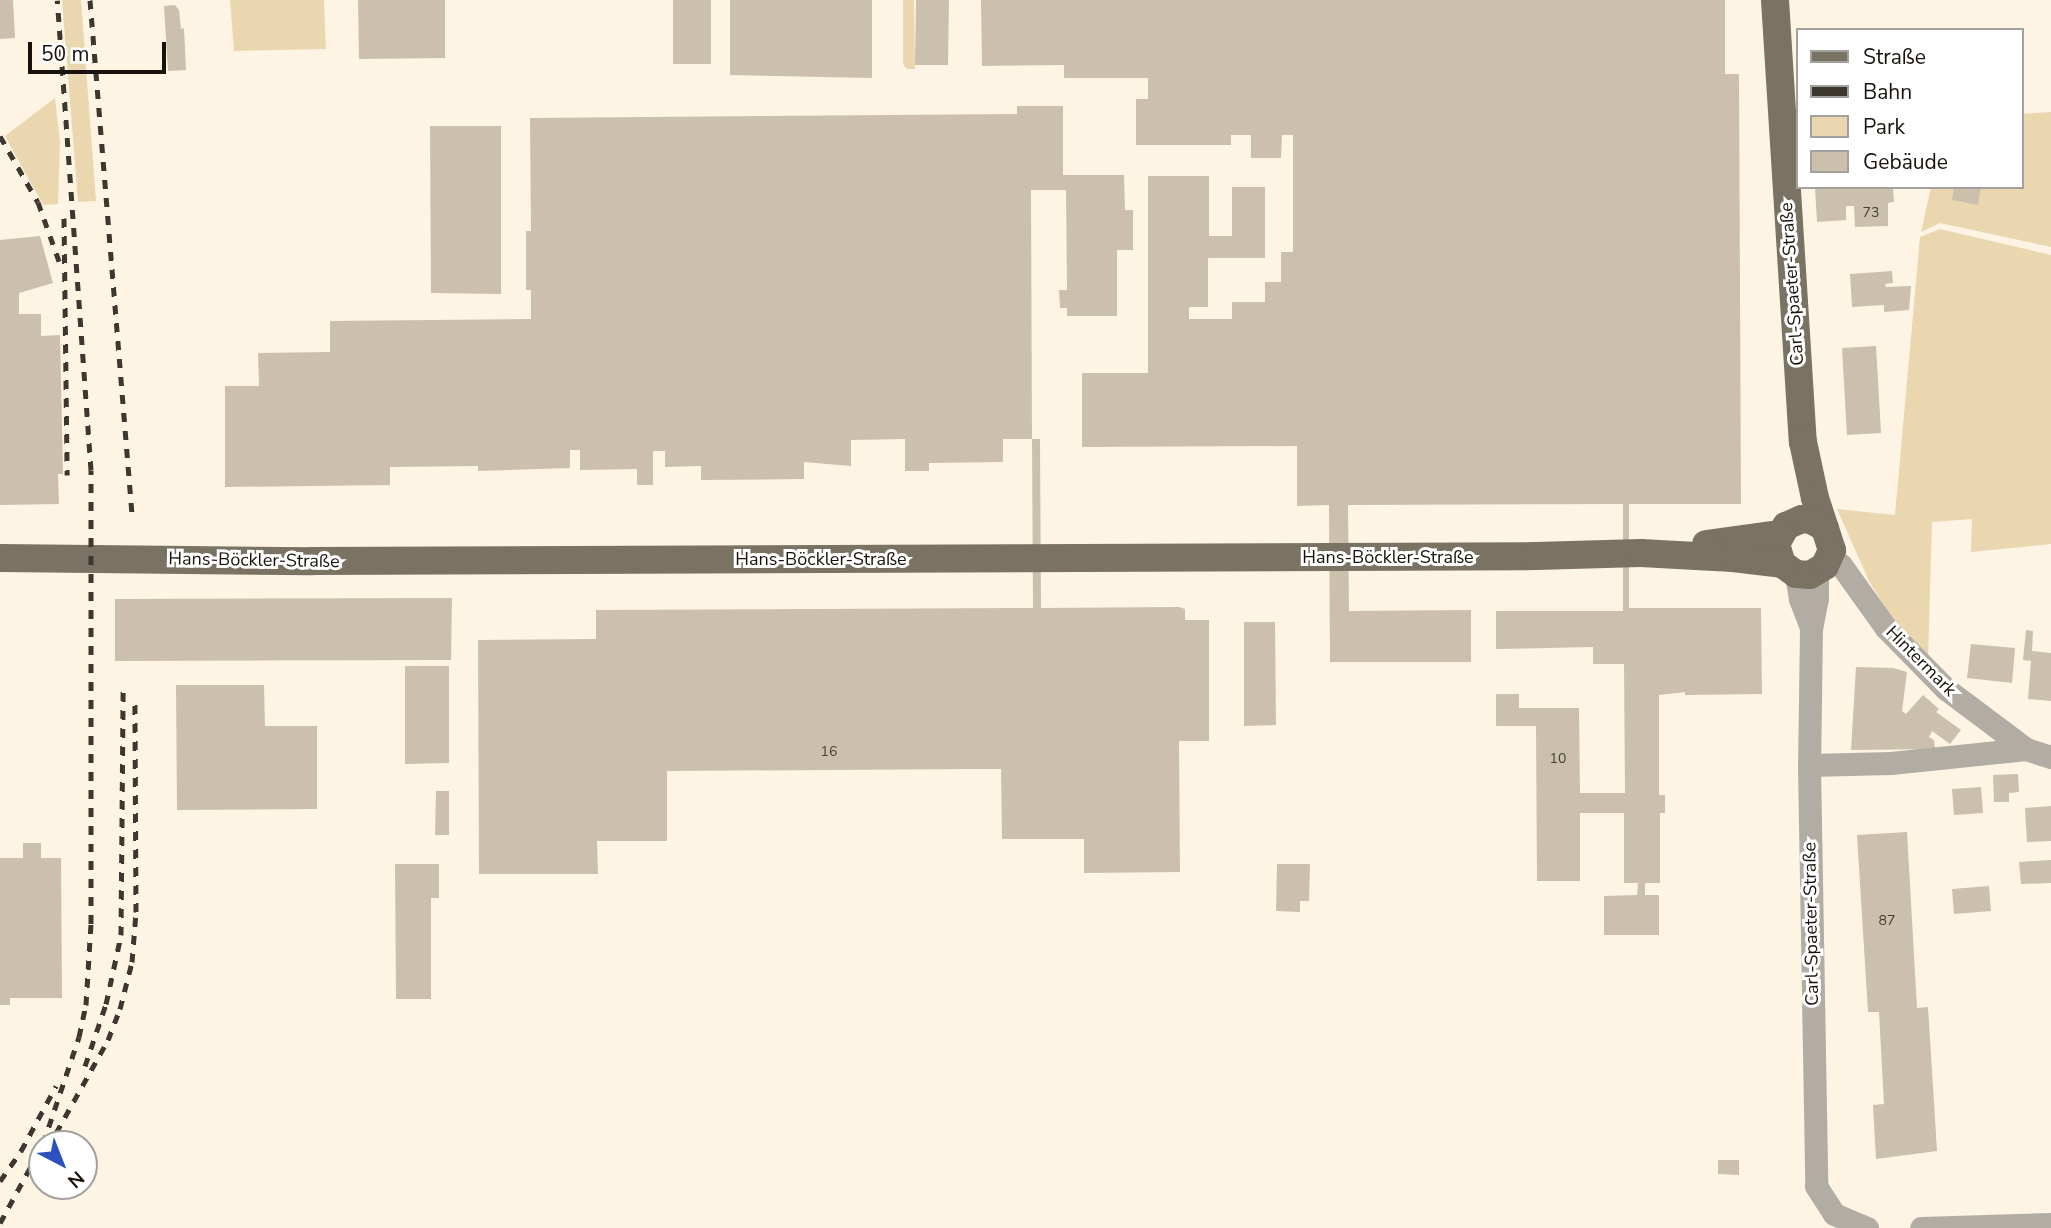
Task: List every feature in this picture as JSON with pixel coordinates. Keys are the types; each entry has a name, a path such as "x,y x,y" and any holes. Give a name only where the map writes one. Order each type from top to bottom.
{"main road":[{"name":"Carl-Spaeter-Straße","path":"1775,0 1803,442 1825,528 1832,541 1807,567 1777,554 1794,499 1803,442"},
{"path":"1787,528 1811,520 1825,528"},
{"name":"Hans-Böckler-Straße","path":"1641,553 1787,528"},
{"name":"Hans-Böckler-Straße","path":"0,558 312,561 1509,557 1641,553 1733,558 1807,567"}],"street":[{"name":"Hintermark","path":"1807,567 1841,565 1886,628 1946,690 2026,749 2051,757"},
{"name":"Carl-Spaeter-Straße","path":"1807,567 1800,599 1811,628 1809,765 1816,1186 1834,1214 1867,1228"},
{"name":"Hintermark","path":"1809,765 1891,763 2026,749"},
{"path":"1921,1228 2051,1224"}],"green space":[{"path":"62,0 81,0 96,201 78,202"},
{"path":"230,0 324,0 326,49 234,51"},
{"path":"903,0 914,0 915,69 907,69 903,64"},
{"path":"55,98 60,142 58,204 43,205 5,136"},
{"path":"2051,112 2051,247 1940,223 1921,232 1931,189 2023,189 2023,114"},
{"path":"1940,229 2051,255 2051,544 1971,552 1972,519 1932,522 1928,660 1901,634 1869,581 1837,509 1895,515 1920,237"}],"building":[{"path":"0,0 13,0 15,38 0,39"},
{"path":"358,0 445,0 445,58 359,59"},
{"path":"673,0 711,0 711,64 673,64"},
{"path":"730,0 872,0 872,78 730,75"},
{"path":"916,0 949,0 948,65 915,65"},
{"path":"981,0 1725,0 1725,74 1739,74 1741,504 1629,504 1629,608 1761,608 1762,694 1685,695 1685,692 1659,695 1659,795 1665,795 1665,813 1660,813 1660,883 1645,883 1645,895 1659,895 1659,935 1604,935 1604,896 1637,895 1638,883 1624,883 1624,813 1580,813 1580,881 1537,881 1536,726 1496,726 1496,694 1519,694 1519,708 1579,708 1580,793 1625,793 1624,664 1593,664 1593,647 1496,649 1496,611 1623,611 1623,504 1348,505 1349,611 1471,610 1471,662 1330,662 1329,505 1297,506 1297,446 1082,447 1082,373 1148,373 1148,176 1209,176 1209,236 1232,236 1232,187 1265,187 1265,258 1208,258 1208,307 1189,307 1189,319 1232,319 1232,302 1265,302 1265,282 1281,282 1281,252 1293,252 1293,135 1282,135 1281,158 1251,158 1251,135 1231,135 1231,145 1136,145 1136,99 1148,99 1148,78 1064,78 1064,65 982,66"},
{"path":"175,5 179,10 181,29 184,28 186,70 168,71 164,6"},
{"path":"1017,106 1063,106 1063,175 1124,175 1125,210 1133,210 1133,250 1117,250 1117,316 1067,316 1067,308 1060,308 1059,290 1067,290 1066,190 1031,190 1032,439 1003,439 1003,462 929,463 929,471 905,471 905,439 851,440 851,466 804,462 804,479 701,480 701,466 665,467 665,451 653,451 653,485 637,485 637,469 580,470 580,450 570,450 570,468 478,471 478,466 390,467 390,485 225,487 225,386 259,386 258,353 330,352 330,321 531,319 531,290 526,290 526,231 531,231 530,118 1017,114"},
{"path":"430,126 501,126 501,294 431,293"},
{"path":"1815,189 1893,189 1894,202 1888,203 1888,226 1855,227 1854,206 1846,206 1846,220 1817,222"},
{"path":"1954,189 1981,189 1978,205 1952,200"},
{"path":"40,236 53,283 19,293 19,314 41,314 41,336 60,335 63,474 58,474 59,504 0,505 0,240"},
{"path":"1892,271 1893,283 1885,284 1886,287 1911,286 1909,310 1884,312 1884,305 1852,307 1850,274"},
{"path":"1876,346 1881,433 1847,435 1842,348"},
{"path":"1032,439 1040,439 1041,608 1179,607 1185,609 1185,620 1209,620 1209,741 1179,741 1180,872 1084,873 1084,839 1002,839 1001,769 973,769 667,771 667,841 597,841 598,874 479,874 478,640 596,639 596,610 1033,608"},
{"path":"452,598 451,660 115,661 115,599"},
{"path":"1244,622 1275,622 1276,725 1244,726"},
{"path":"2026,630 2033,631 2032,651 2051,653 2051,701 2028,699 2031,661 2023,660"},
{"path":"1971,644 2015,648 2012,683 1967,678"},
{"path":"405,666 449,666 449,763 405,764"},
{"path":"1856,667 1893,668 1907,672 1902,711 1906,714 1923,695 1939,709 1936,712 1961,730 1950,744 1932,731 1929,737 1934,740 1935,749 1851,750"},
{"path":"176,685 264,685 265,726 317,726 317,809 177,810"},
{"path":"2018,774 2019,792 2009,793 2009,802 1994,802 1993,775"},
{"path":"1981,787 1983,813 1954,815 1952,789"},
{"path":"436,791 449,791 449,835 435,835"},
{"path":"2051,806 2051,841 2027,842 2025,808"},
{"path":"1907,832 1917,1008 1928,1007 1937,1151 1876,1159 1873,1105 1884,1104 1879,1012 1868,1012 1857,835"},
{"path":"23,843 41,843 41,858 61,858 62,998 10,998 10,1005 0,1005 0,858 23,858"},
{"path":"2051,860 2051,883 2021,884 2019,862"},
{"path":"395,864 439,864 439,898 431,898 431,999 396,999"},
{"path":"1277,864 1310,864 1309,901 1300,901 1300,912 1276,911"},
{"path":"1989,886 1991,911 1954,914 1952,889"},
{"path":"1718,1160 1739,1160 1739,1175 1718,1174"}],"railway":[{"path":"48,1130 79,1037 86,1005 91,924 91,470 57,0"},
{"path":"90,0 132,514"},
{"path":"0,136 38,202 59,261"},
{"path":"64,218 67,475"},
{"path":"85,1066 106,1004 121,935 123,684"},
{"path":"58,1130 108,1040 120,1009 132,962 136,912 135,699"},
{"path":"0,1181 21,1151 56,1086"},
{"path":"0,1223 28,1172"}]}
